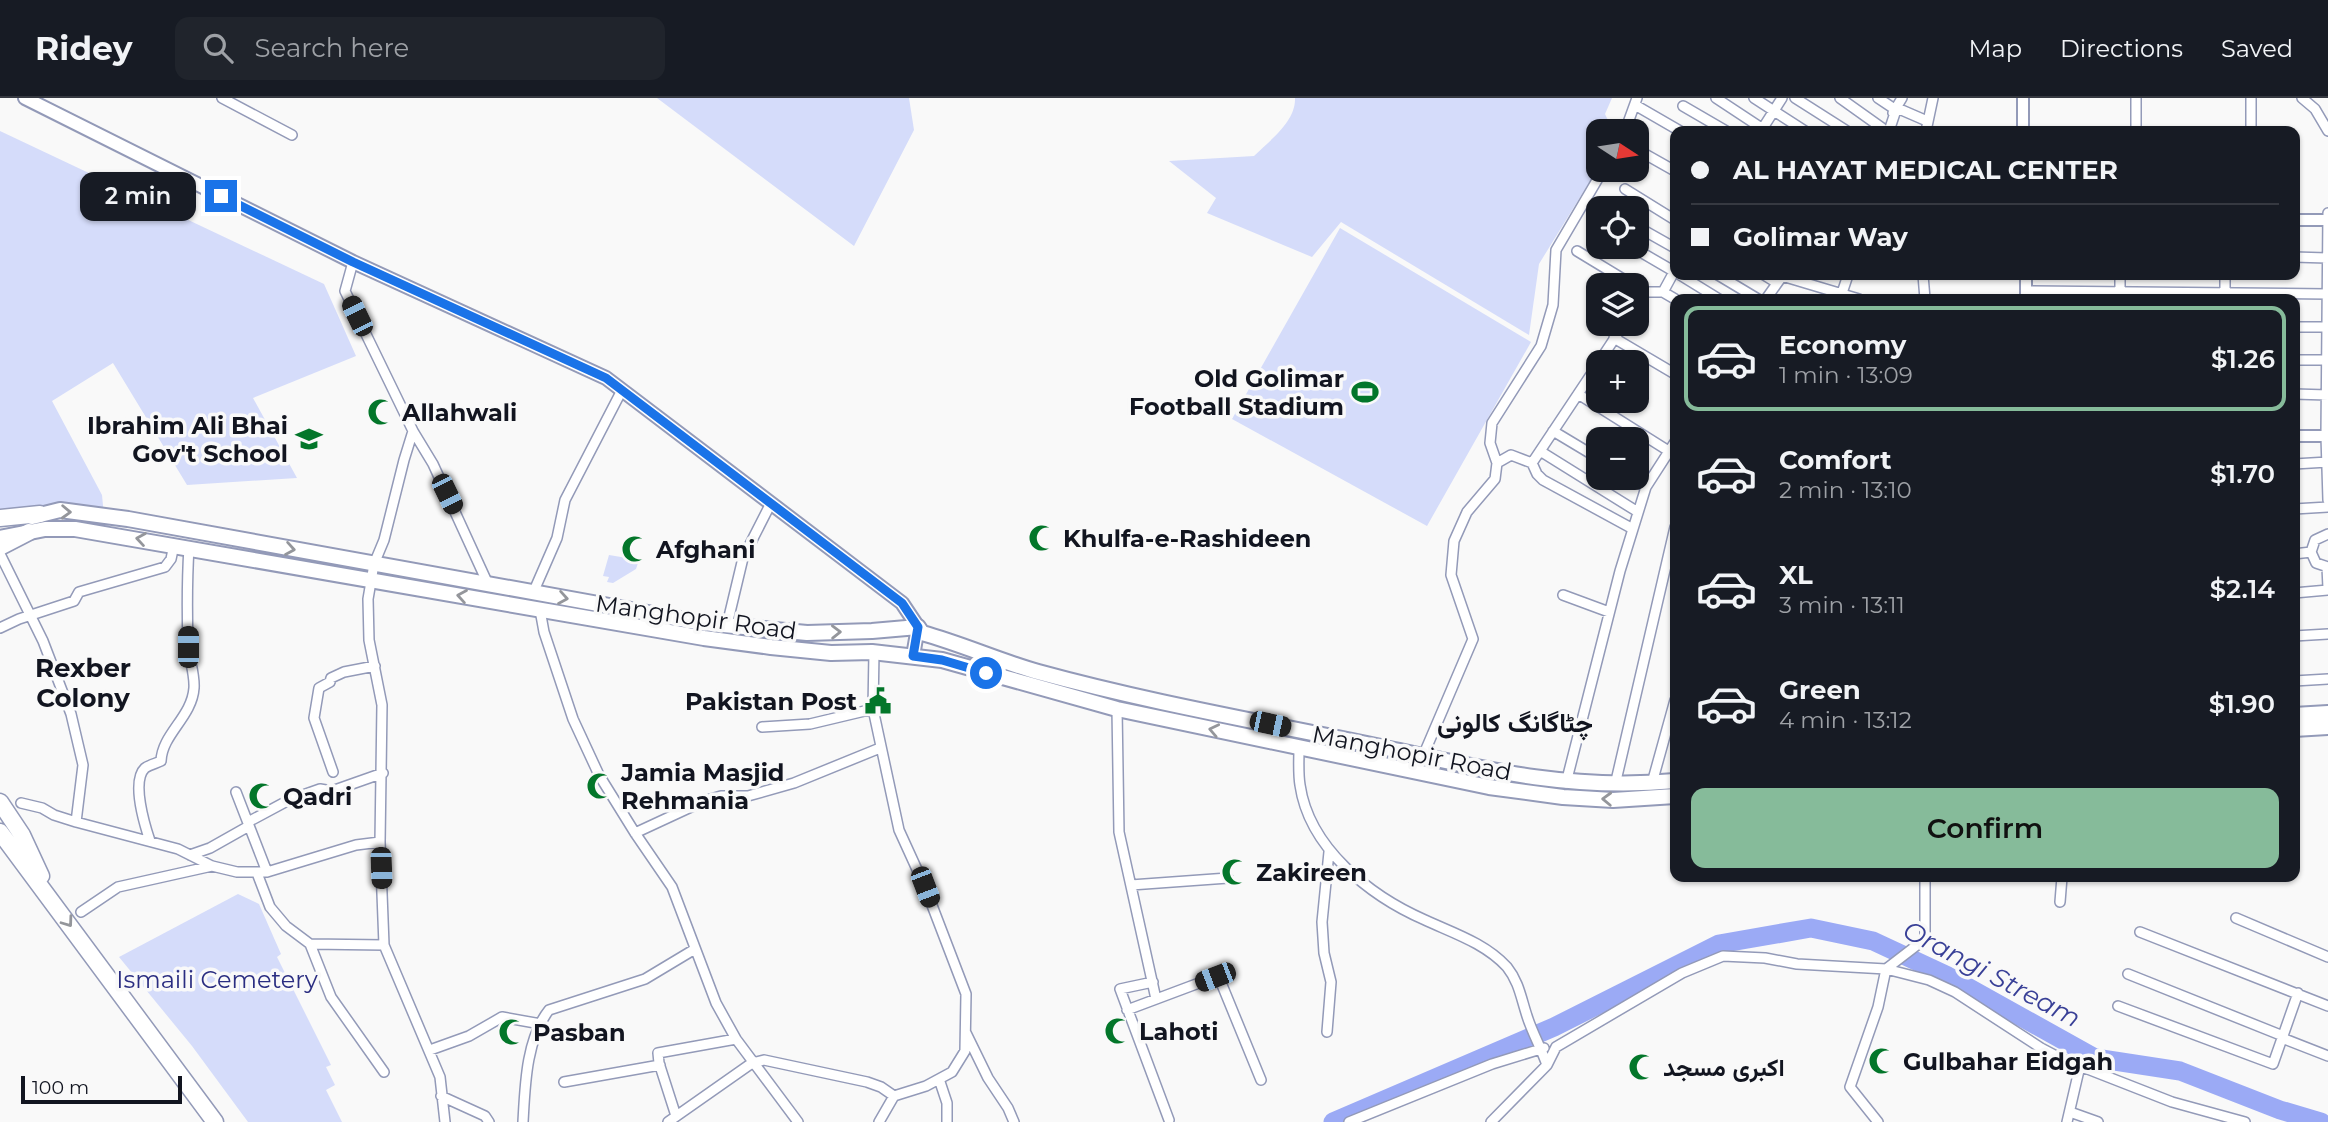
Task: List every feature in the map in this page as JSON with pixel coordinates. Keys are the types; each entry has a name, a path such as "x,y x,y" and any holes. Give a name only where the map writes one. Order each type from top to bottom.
{"highway":[{"path":"0,518 40,514"},
{"path":"0,547 29,532"},
{"path":"0,802 22,835 52,899"},
{"path":"0,832 215,1122"}],"main road":[{"path":"25,98 353,262 606,378 902,603 918,627 913,656"},
{"name":"Manghopir Road","path":"0,525 60,510 727,625 807,633 918,627 922,633 1037,671 1168,703 1423,756 1566,783 1615,785 1670,781"},
{"name":"Manghopir Road","path":"0,538 29,532 75,529 704,638 771,648 831,653 874,652 942,660 1117,709 1489,788 1613,800 1670,796"},
{"path":"2300,715 2328,713"},
{"path":"2300,729 2328,727"}],"street":[{"path":"222,98 292,135"},
{"path":"1716,98 1757,126"},
{"path":"1754,98 1797,126"},
{"path":"1765,126 1782,98"},
{"path":"1795,98 1839,126"},
{"path":"1840,98 1878,126"},
{"path":"1878,98 1926,126 1933,98"},
{"path":"1886,126 1902,98"},
{"path":"2023,98 2023,126"},
{"path":"2136,98 2136,126"},
{"path":"2250,126 2251,98"},
{"path":"2302,98 2315,109 2328,131"},
{"path":"1629,119 1636,101 1673,126"},
{"path":"1683,106 1717,126"},
{"path":"1649,156 1670,168"},
{"path":"1423,756 1473,639 1451,575 1454,541 1467,512 1495,479 1497,463 1490,443 1492,423 1541,346 1553,304 1556,250 1596,182"},
{"path":"1625,189 1670,217"},
{"path":"2328,214 2328,500"},
{"path":"2300,220 2328,220"},
{"path":"1649,233 1670,245"},
{"path":"1577,251 1613,273"},
{"path":"1649,256 1670,268"},
{"path":"2300,257 2327,258"},
{"path":"353,262 345,291 413,431 433,464 488,584"},
{"path":"1663,292 1670,280"},
{"path":"1688,280 1711,294"},
{"path":"1726,280 1750,294"},
{"path":"1787,280 1832,294"},
{"path":"1649,290 1670,296"},
{"path":"2300,295 2326,294"},
{"path":"2300,327 2327,327"},
{"path":"1606,350 1614,338 1670,371"},
{"path":"2300,360 2327,360"},
{"path":"1532,463 1586,382"},
{"path":"533,593 557,538 565,500 622,390"},
{"path":"1578,394 1670,447"},
{"path":"2300,394 2327,395"},
{"path":"413,431 384,540 374,564 368,599 369,640 383,705 380,842 384,945 440,1077 445,1122"},
{"path":"1553,431 1586,451"},
{"path":"2300,436 2327,436"},
{"path":"1540,451 1638,512"},
{"path":"1649,483 1670,453"},
{"path":"1497,463 1511,455 1532,463 1536,474 1543,480 1633,528"},
{"path":"2300,464 2327,462"},
{"path":"1566,783 1609,612 1645,490"},
{"path":"727,625 743,558 771,503"},
{"path":"2300,509 2328,507"},
{"path":"2300,592 2328,589 2327,567 2316,563 2311,552 2315,540 2328,534"},
{"path":"0,628 74,601 79,592 164,567 171,559 174,545"},
{"path":"150,841 141,817 140,779 145,768 161,761 162,748 187,713 194,689 188,647 190,547"},
{"path":"1615,785 1670,548"},
{"path":"2300,553 2311,552"},
{"path":"0,554 43,641 78,737 83,765 76,822"},
{"path":"1563,595 1609,612"},
{"path":"540,610 544,632 573,719 600,775 672,887 716,1003 736,1039 797,1122"},
{"path":"2300,636 2328,634"},
{"path":"874,652 873,709 899,830 925,887 966,994 965,1051 952,1072 926,1086 894,1096 879,1122"},
{"path":"333,772 314,718 319,688 344,672 374,666"},
{"path":"2300,681 2328,680"},
{"path":"762,727 810,724 873,709"},
{"path":"1117,709 1119,832 1156,999"},
{"path":"1652,783 1670,718"},
{"path":"635,833 705,801 721,796 748,796 794,783 880,748"},
{"path":"1299,748 1302,793 1312,821 1329,852 1394,905 1471,940 1497,958 1520,988 1527,1016 1547,1065"},
{"path":"190,855 210,848 289,800 320,789 332,791 383,773"},
{"path":"236,792 248,824 270,907 286,926 310,944 331,997 384,1072"},
{"path":"21,803 42,808 76,822 178,849 212,866 237,872 262,872 356,845 380,842"},
{"path":"1327,1032 1331,982 1324,953 1322,922 1329,852"},
{"path":"81,912 118,887 212,866"},
{"path":"1131,885 1228,878"},
{"path":"1874,1121 1850,1087 1878,1007 1886,969 1925,939 1925,882"},
{"path":"2060,902 2062,882"},
{"path":"2236,918 2328,957"},
{"path":"2140,932 2328,1006"},
{"path":"310,944 384,945"},
{"path":"523,1122 525,1084 532,1050 549,1010 645,979 695,949"},
{"path":"1349,1122 1492,1063 1556,1047 1682,973 1723,956 1886,969 1929,980 1955,992 2041,1048 2080,1066 2172,1102 2245,1122"},
{"path":"2128,974 2328,1056"},
{"path":"1127,1010 1215,977 1220,980 1261,1080"},
{"path":"1153,982 1120,989 1169,1120"},
{"path":"2118,1006 2273,1064 2298,993"},
{"path":"430,1050 469,1036 502,1017 541,1024"},
{"path":"966,1031 1014,1122"},
{"path":"736,1039 659,1053 672,1119 752,1063 764,1060 867,1082 894,1096"},
{"path":"1491,1122 1547,1065 1556,1047"},
{"path":"564,1082 660,1065"},
{"path":"2080,1066 2069,1117 2098,1122"},
{"path":"939,1079 947,1103 947,1122"},
{"path":"441,1096 485,1116 489,1122"}],"green space":[{"path":"657,98 909,98 914,130 854,246"},
{"path":"1295,98 1612,98 1605,114 1607,119 1586,119 1586,182 1589,182 1539,264 1529,335 1341,222 1312,257 1207,213 1216,198 1169,161 1254,156 1286,123 1294,107"},
{"path":"0,131 324,284 356,356 253,398 297,478 187,485 113,363 52,401 102,495 104,516 60,510 0,519"},
{"path":"1340,228 1531,342 1427,526 1232,419"},
{"path":"609,555 639,560 636,569 613,583 607,582 609,577 603,576"},
{"name":"Ismaili Cemetery","path":"238,894 259,904 281,954 277,957 331,1065 326,1067 335,1085 326,1090 342,1122 248,1122 192,1046 119,957"}],"waterway":[{"name":"Orangi Stream","path":"1333,1122 1554,1027 1719,944 1811,928 1873,941 1946,975 2095,1058 2180,1071 2280,1110 2321,1122"}],"place":[{"name":"Old Golimar Football Stadium","path":"1365,392"},
{"name":"Allahwali","path":"381,412"},
{"name":"Ibrahim Ali Bhai Gov't School","path":"309,439"},
{"name":"Khulfa-e-Rashideen","path":"1042,538"},
{"name":"Afghani","path":"635,549"},
{"name":"Pakistan Post","path":"878,701"},
{"name":"Jamia Masjid Rehmania","path":"600,786"},
{"name":"Qadri","path":"262,796"},
{"name":"Zakireen","path":"1235,872"},
{"name":"Lahoti","path":"1118,1031"},
{"name":"Pasban","path":"512,1032"},
{"name":"Gulbahar Eidgah","path":"1882,1061"},
{"name":"اکبری مسجد","path":"1642,1067"}],"district":[{"name":"Rexber Colony","path":"83,683"},
{"name":"چٹاگانگ کالونی","path":"1515,723"}],"route":[{"path":"221,196 353,262 606,378 902,603 918,627 913,656 942,660 986,673"}]}
